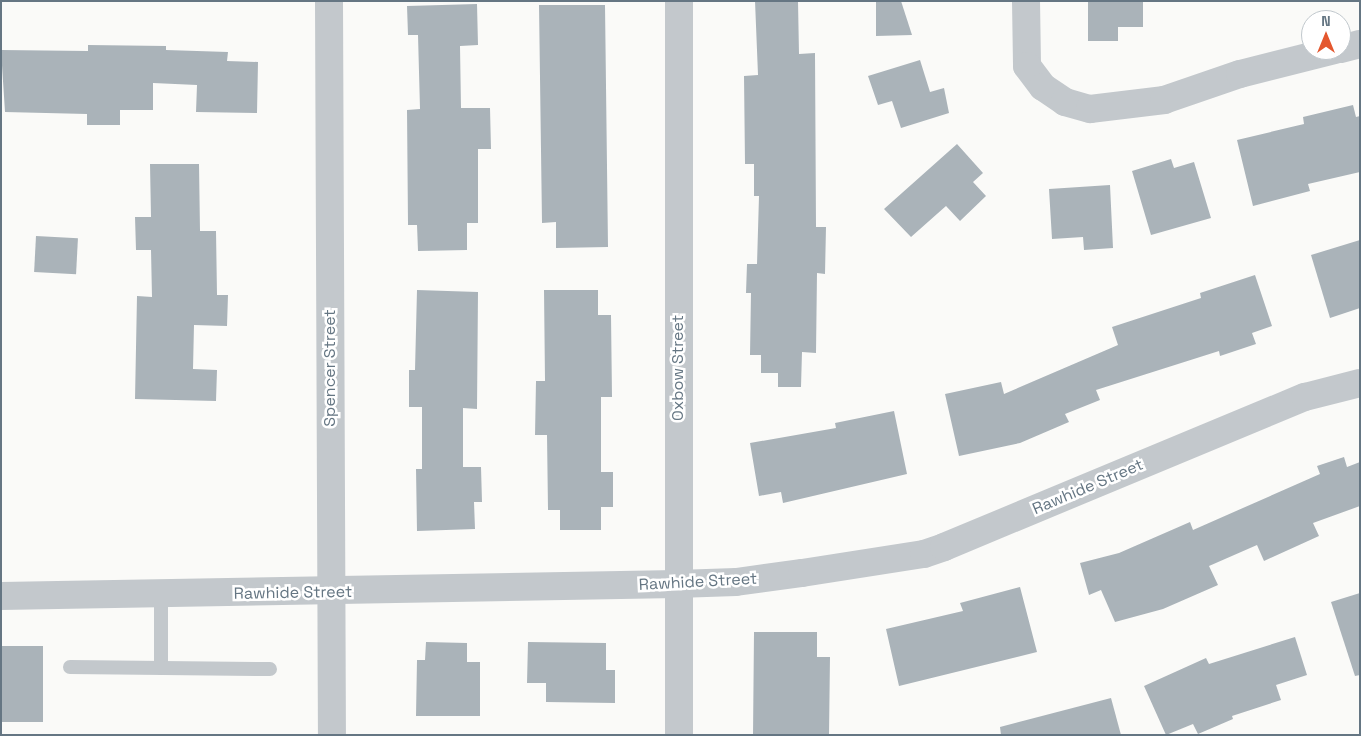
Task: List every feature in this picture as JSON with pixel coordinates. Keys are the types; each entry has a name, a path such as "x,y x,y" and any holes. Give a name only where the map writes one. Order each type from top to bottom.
{"street":[{"name":"Spencer Street","path":"328,1 332,735"},
{"name":"Oxbow Street","path":"679,1 677,584 679,735"},
{"path":"1026,1 1027,66 1043,86 1065,102 1090,109 1164,100 1240,74 1301,59"},
{"name":"Rawhide Street","path":"1,596 332,592 736,582 924,554 1305,397 1360,382"}],"lane":[{"path":"161,594 161,668"},
{"path":"70,667 270,668"}],"building":[{"path":"755,1 798,1 799,54 815,53 816,227 826,227 825,274 817,273 816,353 802,352 801,387 778,387 778,373 761,373 761,355 750,355 751,293 746,293 747,264 757,264 759,196 754,196 754,164 745,164 744,76 758,75"},
{"path":"876,1 901,1 912,35 876,36"},
{"path":"1088,1 1143,1 1143,27 1118,27 1118,41 1088,41"},
{"path":"477,4 478,45 460,46 461,108 490,108 491,149 478,149 478,223 467,223 467,250 418,251 417,225 408,225 407,110 420,109 418,35 408,35 407,6"},
{"path":"539,5 605,5 608,247 556,248 556,222 542,223"},
{"path":"88,45 166,46 166,50 228,52 227,61 258,62 257,113 196,112 197,85 153,83 153,110 120,110 120,125 87,125 87,114 5,112 1,50 88,51"},
{"path":"920,60 930,92 944,88 949,113 901,128 892,101 878,105 868,76"},
{"path":"1353,105 1356,117 1360,116 1360,172 1308,184 1310,191 1253,206 1237,140 1304,124 1303,117"},
{"path":"957,144 983,173 973,182 986,196 960,221 946,206 911,237 884,209"},
{"path":"1171,159 1174,168 1194,162 1211,218 1151,235 1132,171"},
{"path":"150,164 199,164 200,231 216,231 217,295 228,295 227,326 194,325 193,369 217,370 216,401 135,399 137,296 152,297 151,250 136,250 135,217 151,217"},
{"path":"1110,185 1113,248 1084,250 1083,237 1052,239 1049,189"},
{"path":"36,236 78,238 76,274 34,272"},
{"path":"1360,240 1360,308 1330,318 1311,255"},
{"path":"1255,275 1272,326 1252,333 1256,344 1220,356 1219,351 1096,390 1100,400 1065,414 1069,422 1020,443 959,456 945,394 1001,382 1004,394 1118,345 1112,327 1201,298 1200,293"},
{"path":"417,290 478,292 477,409 463,408 463,467 481,467 482,502 474,502 475,529 417,531 416,469 422,469 422,407 409,407 409,370 415,370"},
{"path":"544,290 598,290 598,315 611,315 612,397 601,397 601,472 613,472 613,507 601,507 601,530 560,530 560,510 548,510 547,435 535,435 536,381 545,381"},
{"path":"894,411 907,474 783,503 781,492 759,496 750,443 836,428 835,423"},
{"path":"1344,457 1347,467 1360,462 1360,506 1313,523 1319,536 1264,561 1257,545 1209,566 1218,585 1163,609 1115,622 1101,590 1089,595 1080,563 1119,553 1190,522 1193,530 1320,474 1317,466"},
{"path":"1020,587 1037,652 899,686 886,629 963,611 960,603"},
{"path":"1360,593 1360,675 1355,676 1331,602"},
{"path":"754,632 817,632 817,657 830,657 829,735 753,735"},
{"path":"1295,637 1307,675 1276,685 1281,700 1232,716 1233,719 1198,734 1193,724 1166,735 1144,686 1206,658 1209,664"},
{"path":"426,642 467,643 467,662 480,662 480,716 416,716 417,660 425,660"},
{"path":"528,642 606,643 606,670 615,670 615,703 546,702 546,683 527,683"},
{"path":"1,646 43,646 43,722 1,722"},
{"path":"1111,698 1121,735 1001,735 1000,727"}]}
